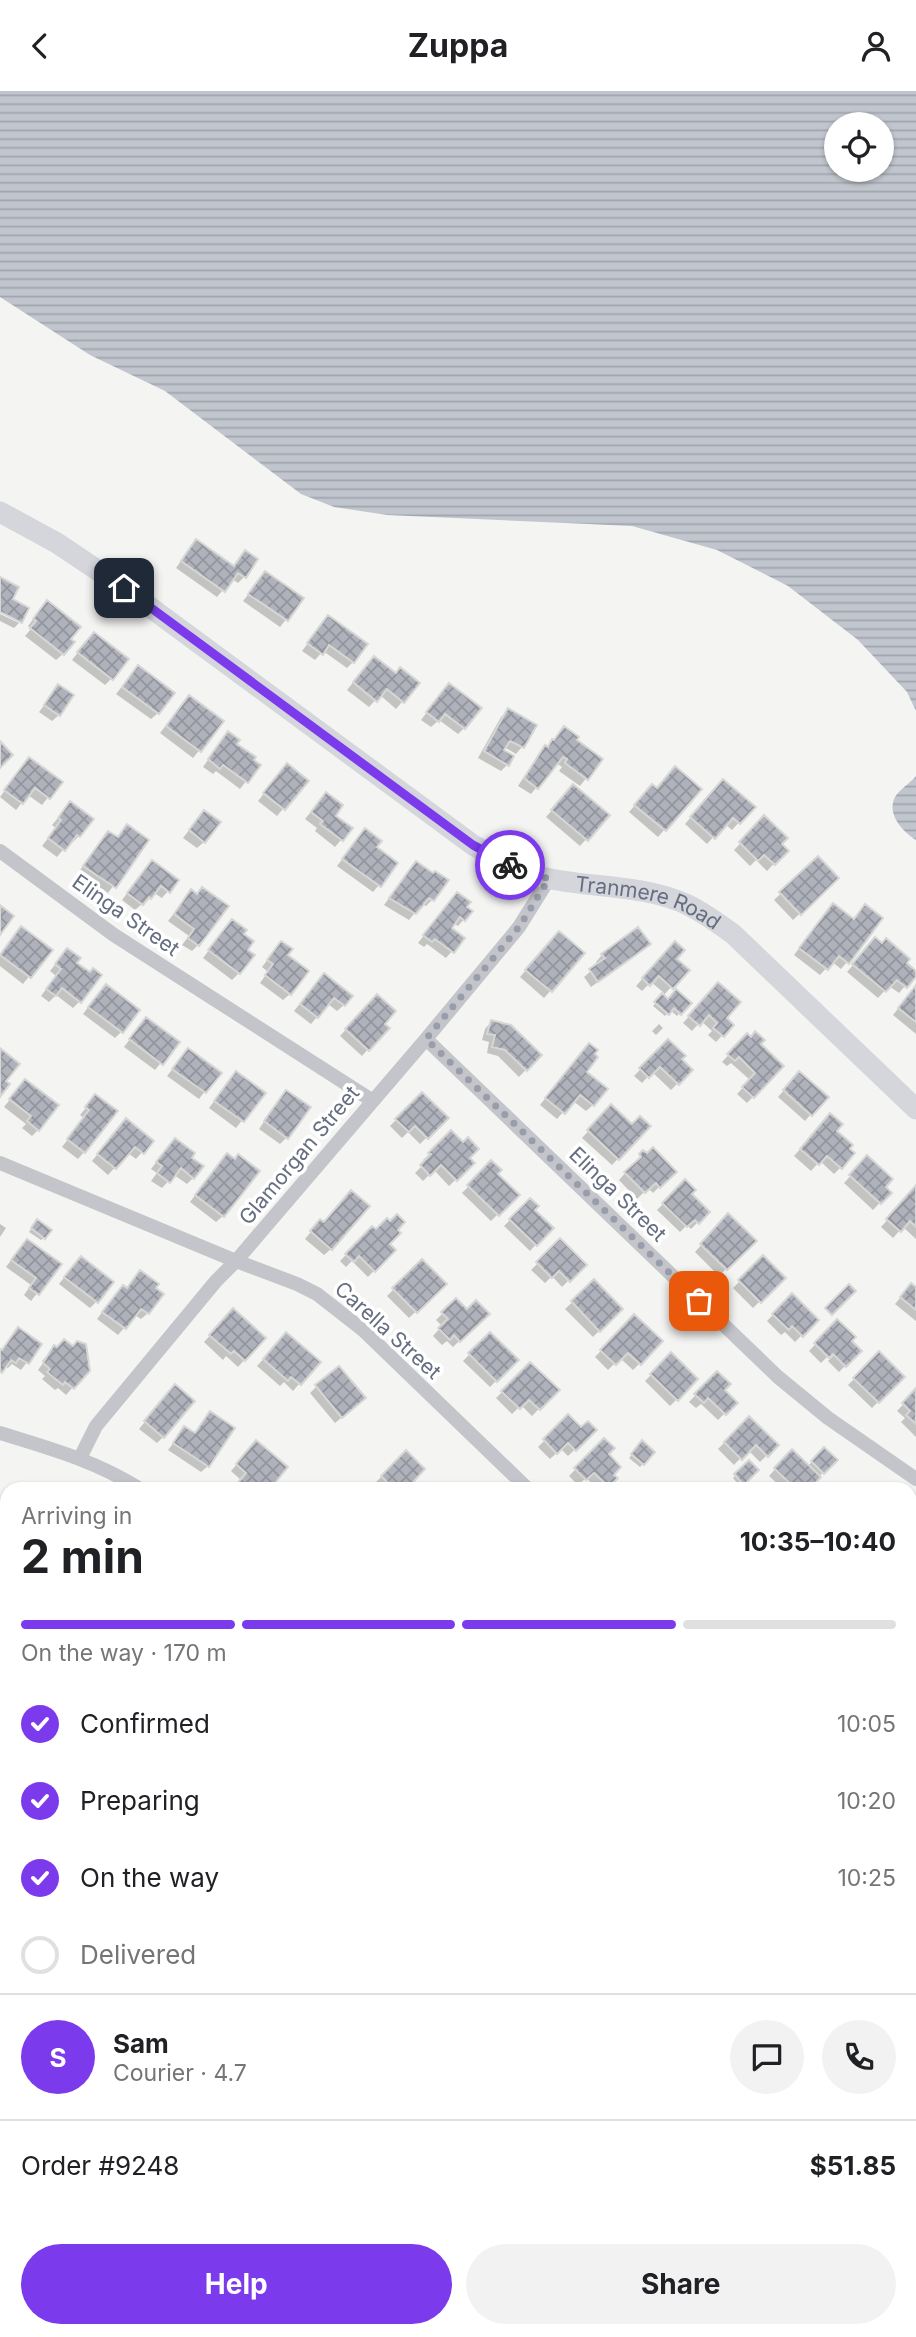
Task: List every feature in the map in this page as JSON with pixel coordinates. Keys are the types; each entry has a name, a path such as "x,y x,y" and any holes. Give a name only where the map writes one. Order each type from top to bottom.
{"street":[{"name":"Tranmere Road","path":"0,512 57,543 115,582 473,845 498,860 549,879 658,895 686,904 712,918 733,934 916,1108"},
{"name":"Elinga Street","path":"0,851 114,936 373,1101"},
{"name":"Glamorgan Street","path":"80,1458 96,1426 216,1281 373,1101 519,927 549,879"},
{"name":"Elinga Street","path":"426,1039 778,1377 828,1418 916,1479"},
{"name":"Carella Street","path":"0,1163 236,1261 297,1283 340,1311 363,1330 521,1482"},
{"path":"0,1433 80,1458 128,1482"}],"shaded area":[{"path":"0,91 916,91 916,711 907,692 858,640 788,586 717,550 632,526 387,515 334,507 301,494 165,391 90,355 0,297"},
{"path":"916,776 916,840 897,822 893,803 897,794"}],"building":[{"path":"196,539 234,566 245,550 258,559 246,578 238,573 225,592 181,561"},
{"path":"265,571 304,598 288,621 248,594"},
{"path":"0,577 19,587 13,599 29,608 22,623 0,612"},
{"path":"47,600 81,627 71,639 75,642 64,655 30,628 36,621 33,619"},
{"path":"328,615 368,644 354,663 329,645 323,655 307,643"},
{"path":"94,632 129,659 113,680 77,652"},
{"path":"374,656 396,673 400,667 420,683 404,703 387,689 377,702 353,682"},
{"path":"138,665 175,693 159,714 122,687"},
{"path":"449,683 482,708 465,729 445,714 439,722 426,712"},
{"path":"58,684 74,695 60,716 44,705"},
{"path":"189,695 224,721 201,752 166,726"},
{"path":"508,708 537,725 524,748 510,741 504,750 514,756 509,766 484,751"},
{"path":"564,726 579,737 577,740 603,759 588,780 565,763 567,759 563,757 538,789 524,778 545,745 548,747"},
{"path":"228,731 240,740 237,744 256,757 254,760 261,765 248,783 223,765 220,769 208,759"},
{"path":"0,741 13,755 0,768"},
{"path":"29,757 63,782 50,799 35,788 23,804 4,790"},
{"path":"287,763 309,781 285,810 263,793"},
{"path":"675,766 702,789 666,831 634,805 652,784 657,788"},
{"path":"723,779 756,807 740,824 733,818 715,839 690,817"},
{"path":"573,784 610,815 588,841 551,810"},
{"path":"326,792 343,805 336,816 353,828 343,841 320,824 323,821 311,812"},
{"path":"70,801 94,819 65,851 48,838"},
{"path":"204,810 221,822 205,843 189,830"},
{"path":"764,815 788,838 782,844 789,851 775,865 764,855 758,861 739,842"},
{"path":"127,824 149,840 116,888 83,866 108,831 118,837"},
{"path":"365,828 382,841 377,847 398,863 381,887 342,859"},
{"path":"818,856 839,878 801,915 779,892"},
{"path":"152,860 179,880 170,893 161,886 143,905 127,893"},
{"path":"416,861 449,880 434,901 429,898 416,914 389,898"},
{"path":"202,887 229,906 199,946 188,938 194,929 174,914 191,889 197,894"},
{"path":"457,892 471,902 467,907 473,911 465,921 460,917 452,928 465,938 454,953 435,939 432,942 423,935"},
{"path":"833,903 854,919 865,904 883,918 849,964 839,956 828,970 799,948"},
{"path":"0,905 14,916 0,935"},
{"path":"232,919 247,930 244,934 254,941 248,950 255,955 240,974 208,950"},
{"path":"21,926 53,950 31,978 0,955"},
{"path":"638,927 651,944 598,982 589,969 605,958 601,954"},
{"path":"559,931 585,953 552,992 525,970"},
{"path":"875,937 882,943 886,938 910,959 907,963 916,971 916,977 907,988 897,980 886,992 852,964"},
{"path":"281,941 293,949 288,955 309,971 291,995 265,975 273,964 267,960"},
{"path":"675,941 685,950 677,959 690,970 673,989 659,976 650,986 642,978"},
{"path":"67,948 81,958 77,963 90,972 93,968 102,975 81,1003 62,988 56,996 46,989 61,969 55,964"},
{"path":"324,973 353,996 345,1006 334,998 318,1018 300,1004"},
{"path":"718,982 741,1002 727,1018 734,1025 724,1037 713,1028 717,1023 709,1015 700,1026 688,1016"},
{"path":"106,984 140,1010 123,1033 88,1007"},
{"path":"916,985 916,1022 898,1008"},
{"path":"676,989 692,1003 681,1015 674,1008 669,1015 654,1002 662,993 668,999"},
{"path":"377,994 396,1011 385,1024 390,1028 369,1051 345,1029"},
{"path":"146,1017 180,1042 163,1065 129,1039"},
{"path":"491,1020 511,1025 542,1055 527,1071 505,1050 492,1047 495,1035 487,1034"},
{"path":"755,1031 765,1040 761,1044 784,1066 754,1098 742,1087 755,1073 739,1057 735,1061 727,1054 747,1033 751,1037"},
{"path":"668,1039 686,1056 682,1059 693,1070 679,1085 660,1067 649,1078 639,1068"},
{"path":"589,1043 598,1050 595,1054 598,1057 587,1072 608,1089 594,1106 580,1095 565,1114 545,1098"},
{"path":"0,1048 20,1064 6,1081 10,1084 0,1097"},
{"path":"188,1048 222,1073 206,1093 172,1069"},
{"path":"236,1071 266,1093 244,1122 214,1101"},
{"path":"799,1071 829,1097 812,1116 783,1090"},
{"path":"25,1079 59,1105 39,1131 27,1121 31,1116 9,1099"},
{"path":"286,1090 311,1107 288,1139 264,1121"},
{"path":"422,1092 449,1118 428,1139 415,1126 409,1132 395,1119"},
{"path":"95,1094 118,1111 85,1153 67,1139 89,1110 85,1107"},
{"path":"611,1104 632,1124 640,1116 651,1126 619,1160 587,1130"},
{"path":"830,1113 843,1124 837,1131 853,1145 850,1149 855,1153 842,1169 827,1156 819,1165 800,1149"},
{"path":"126,1118 154,1141 144,1154 135,1147 116,1169 97,1154"},
{"path":"451,1130 463,1142 468,1137 479,1149 470,1158 475,1163 457,1181 441,1165 430,1176 420,1165"},
{"path":"175,1138 195,1153 192,1158 204,1166 194,1179 181,1168 170,1183 157,1173 162,1166 156,1162"},
{"path":"653,1147 677,1172 660,1188 656,1183 645,1193 624,1172 641,1157 639,1154 643,1150 647,1153"},
{"path":"227,1153 235,1159 238,1154 260,1171 224,1217 195,1195"},
{"path":"867,1155 893,1179 886,1187 892,1193 881,1204 849,1175"},
{"path":"491,1160 502,1170 498,1174 520,1195 499,1216 467,1185"},
{"path":"685,1179 696,1190 692,1194 710,1212 699,1224 695,1220 687,1227 662,1203"},
{"path":"916,1185 916,1227 910,1221 901,1232 886,1219"},
{"path":"351,1190 370,1206 332,1250 310,1231 320,1219 324,1222"},
{"path":"530,1198 539,1206 535,1210 554,1228 537,1246 509,1219"},
{"path":"728,1213 757,1241 727,1270 700,1244"},
{"path":"397,1214 405,1222 398,1230 401,1233 390,1244 396,1250 375,1272 359,1256 354,1262 345,1254 372,1226 376,1229 387,1218 390,1221"},
{"path":"37,1219 52,1230 45,1239 31,1228"},
{"path":"560,1238 587,1265 570,1282 559,1271 552,1278 536,1262"},
{"path":"27,1239 62,1264 39,1295 29,1288 36,1278 11,1260"},
{"path":"763,1255 786,1278 761,1303 738,1280"},
{"path":"81,1256 114,1282 98,1303 64,1277"},
{"path":"422,1259 447,1284 417,1313 392,1288"},
{"path":"140,1270 159,1284 156,1288 164,1294 149,1314 141,1309 126,1329 102,1312 123,1285 127,1288"},
{"path":"594,1279 623,1309 600,1332 571,1301"},
{"path":"911,1283 916,1287 916,1310 900,1297"},
{"path":"849,1284 856,1291 832,1315 825,1308"},
{"path":"792,1293 819,1320 803,1337 792,1326 789,1330 772,1314"},
{"path":"456,1298 467,1309 476,1300 490,1314 460,1342 454,1335 450,1340 438,1328 448,1319 441,1312"},
{"path":"233,1308 266,1338 245,1361 234,1351 231,1354 209,1335"},
{"path":"634,1314 663,1341 641,1365 628,1353 616,1365 600,1350"},
{"path":"837,1319 856,1337 852,1341 862,1351 846,1367 833,1354 829,1358 814,1343"},
{"path":"18,1327 42,1344 29,1364 19,1358 16,1363 11,1360 2,1373 0,1349 2,1350"},
{"path":"286,1332 321,1362 301,1385 291,1377 288,1381 263,1359"},
{"path":"490,1332 519,1360 497,1382 468,1353"},
{"path":"64,1339 73,1346 77,1341 86,1344 90,1371 74,1389 65,1382 63,1385 47,1372 50,1369 43,1363 54,1345 57,1347"},
{"path":"879,1351 905,1377 879,1403 853,1378"},
{"path":"671,1352 698,1379 678,1401 650,1374"},
{"path":"530,1362 560,1390 540,1410 529,1400 520,1409 501,1391"},
{"path":"339,1366 366,1398 342,1418 315,1385"},
{"path":"717,1371 731,1384 725,1390 738,1403 726,1415 708,1398 704,1403 694,1394"},
{"path":"175,1384 195,1401 164,1438 144,1421"},
{"path":"916,1388 916,1424 906,1415 910,1411 902,1403"},
{"path":"210,1411 235,1428 209,1467 173,1443 184,1426 195,1433"},
{"path":"568,1414 581,1427 588,1421 597,1430 576,1451 568,1443 557,1454 543,1439"},
{"path":"749,1416 779,1445 768,1457 756,1445 742,1460 724,1442"},
{"path":"604,1438 615,1448 609,1454 621,1467 614,1475 618,1478 614,1482 604,1482 594,1473 586,1480 574,1468"},
{"path":"256,1440 288,1467 276,1482 238,1482 246,1473 236,1464"},
{"path":"642,1440 655,1452 644,1465 631,1454"},
{"path":"824,1447 838,1460 824,1474 811,1461"},
{"path":"792,1449 821,1477 816,1482 789,1482 774,1468"},
{"path":"406,1450 425,1469 415,1482 387,1482 381,1476"},
{"path":"749,1460 759,1470 747,1482 741,1482 734,1474"}],"way so far":[{"path":"510,865 549,879 519,927 426,1039 699,1301"}],"route":[{"path":"124,588 473,845 510,865"}]}
